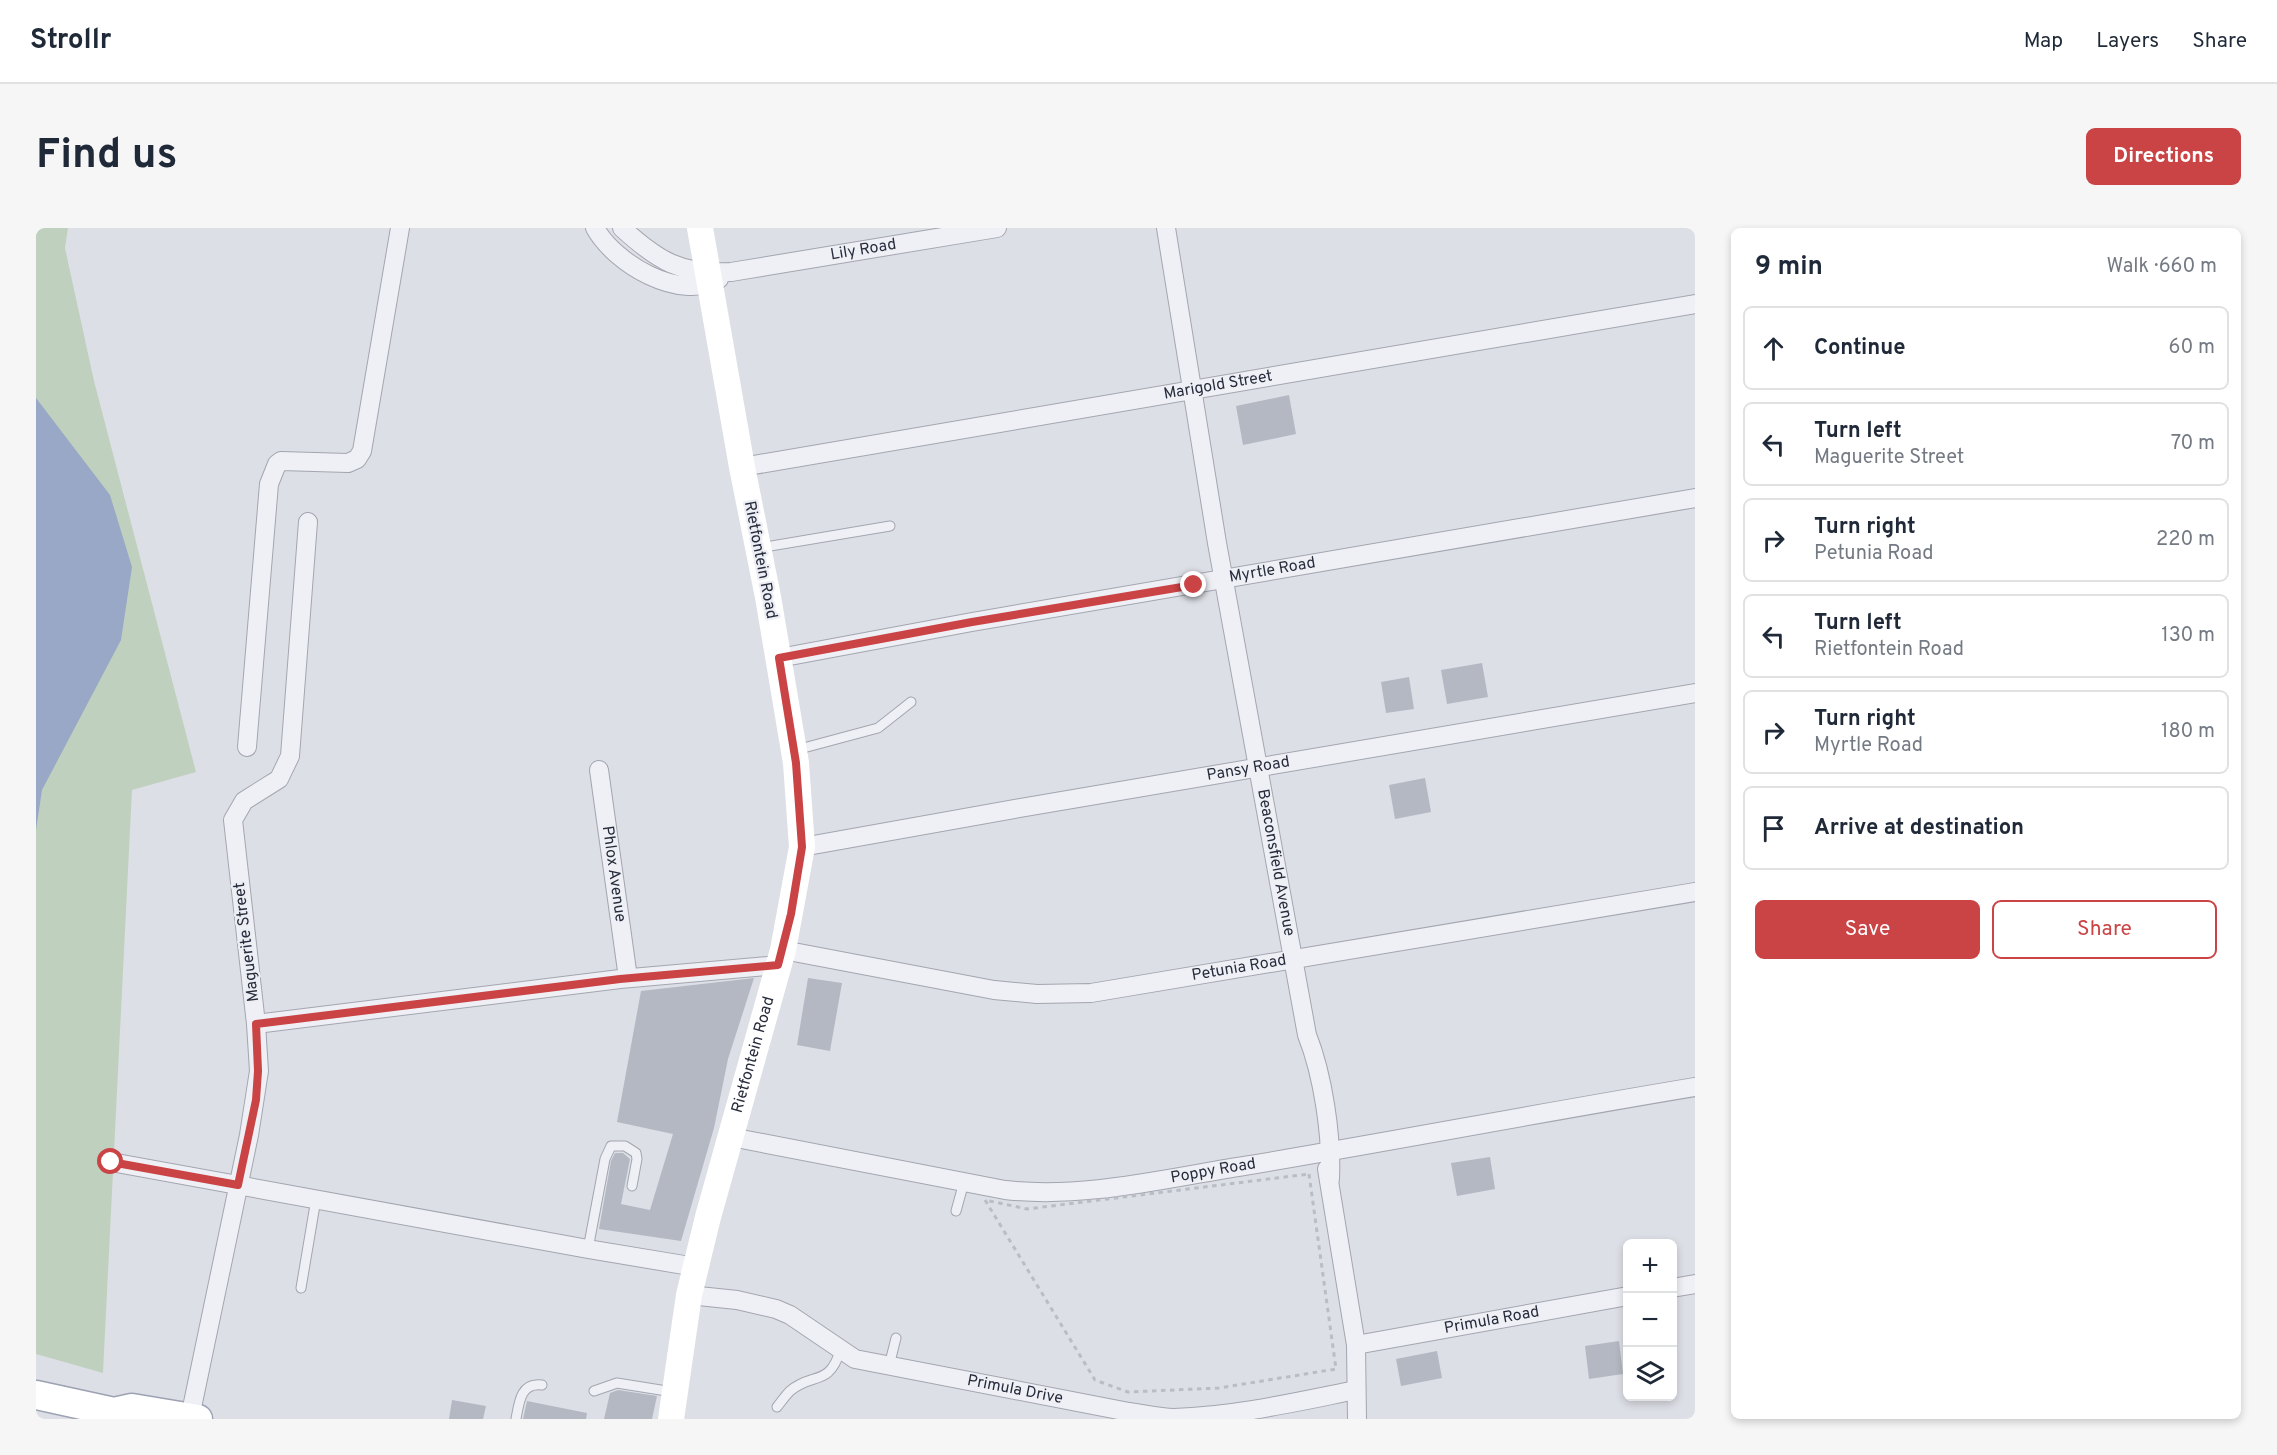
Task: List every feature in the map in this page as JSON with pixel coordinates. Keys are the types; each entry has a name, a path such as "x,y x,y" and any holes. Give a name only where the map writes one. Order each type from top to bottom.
{"main road":[{"path":"36,1375 115,1397 132,1408"},
{"path":"36,1395 90,1413 114,1412 132,1408 194,1418"}],"street":[{"path":"247,747 269,484 277,464 281,461 348,464 357,459 362,451 400,228"},
{"path":"595,228 616,255 637,269 681,285 695,287 716,277"},
{"path":"622,228 662,261 716,277"},
{"name":"Rietfontein Road","path":"671,1419 689,1295 708,1217 780,957 802,847 794,750 779,658 742,467 716,277 700,228"},
{"name":"Lily Road","path":"716,277 997,228"},
{"name":"Beaconsfield Avenue","path":"1166,228 1258,768 1307,1035 1306,1062 1327,1152 1356,1345 1357,1419"},
{"name":"Marigold Street","path":"742,467 1695,304"},
{"name":"Myrtle Road","path":"779,658 972,622 1695,498"},
{"name":"Maguerite Street","path":"194,1418 256,1100 258,1071 256,1024 233,820 244,801 279,779 290,756 308,522"},
{"name":"Pansy Road","path":"802,847 1695,693"},
{"name":"Phlox Avenue","path":"599,770 628,978"},
{"name":"Petunia Road","path":"256,1024 780,957 967,986 1037,994 1091,993 1695,892"},
{"name":"Poppy Road","path":"731,1137 964,1182 1030,1192 1061,1192 1104,1188 1327,1152 1695,1087"},
{"path":"111,1162 696,1267"},
{"path":"1677,1287 1695,1284"},
{"name":"Primula Drive","path":"689,1295 737,1300 776,1309 855,1359 1081,1404 1172,1418 1266,1408 1356,1390"},
{"name":"Primula Road","path":"1356,1345 1623,1297"}],"lane":[{"path":"758,548 890,526"},
{"path":"794,750 878,728 911,702"},
{"path":"588,1249 604,1159 611,1146 625,1146 636,1153 638,1159 632,1186"},
{"path":"956,1211 964,1182"},
{"path":"301,1287 316,1199"},
{"path":"889,1366 896,1338"},
{"path":"777,1407 790,1390 826,1374 835,1367 840,1351"},
{"path":"594,1392 617,1383 674,1392"},
{"path":"516,1419 522,1396 527,1387 542,1384"}],"path":[{"path":"1309,1174 1336,1369 1219,1388 1128,1392 1095,1380 985,1200 1027,1209 1309,1174"}],"green space":[{"path":"36,228 68,228 65,248 94,381 196,772 132,790 103,1373 36,1354"}],"water":[{"path":"36,398 110,495 132,567 121,640 42,790 36,830"}],"building":[{"path":"1289,395 1296,434 1243,445 1236,406"},
{"path":"1482,663 1488,697 1447,704 1441,670"},
{"path":"1409,677 1414,709 1386,713 1381,682"},
{"path":"1425,778 1431,812 1395,819 1389,785"},
{"path":"754,978 728,1059 714,1128 681,1241 599,1229 611,1161 615,1153 623,1153 630,1159 621,1204 650,1210 673,1134 617,1122 641,991"},
{"path":"808,978 842,983 830,1051 797,1045"},
{"path":"1490,1157 1495,1189 1457,1196 1451,1163"},
{"path":"1619,1341 1623,1374 1589,1379 1585,1346"},
{"path":"1437,1351 1442,1378 1401,1386 1396,1359"},
{"path":"618,1390 657,1396 652,1419 604,1419 610,1393"},
{"path":"452,1400 486,1406 483,1419 449,1419"},
{"path":"527,1401 587,1413 586,1419 523,1419"}],"route":[{"path":"111,1162 238,1185 256,1100 258,1071 256,1024 620,979 778,965 791,914 802,847 796,763 779,658 972,622 1194,585"}]}
